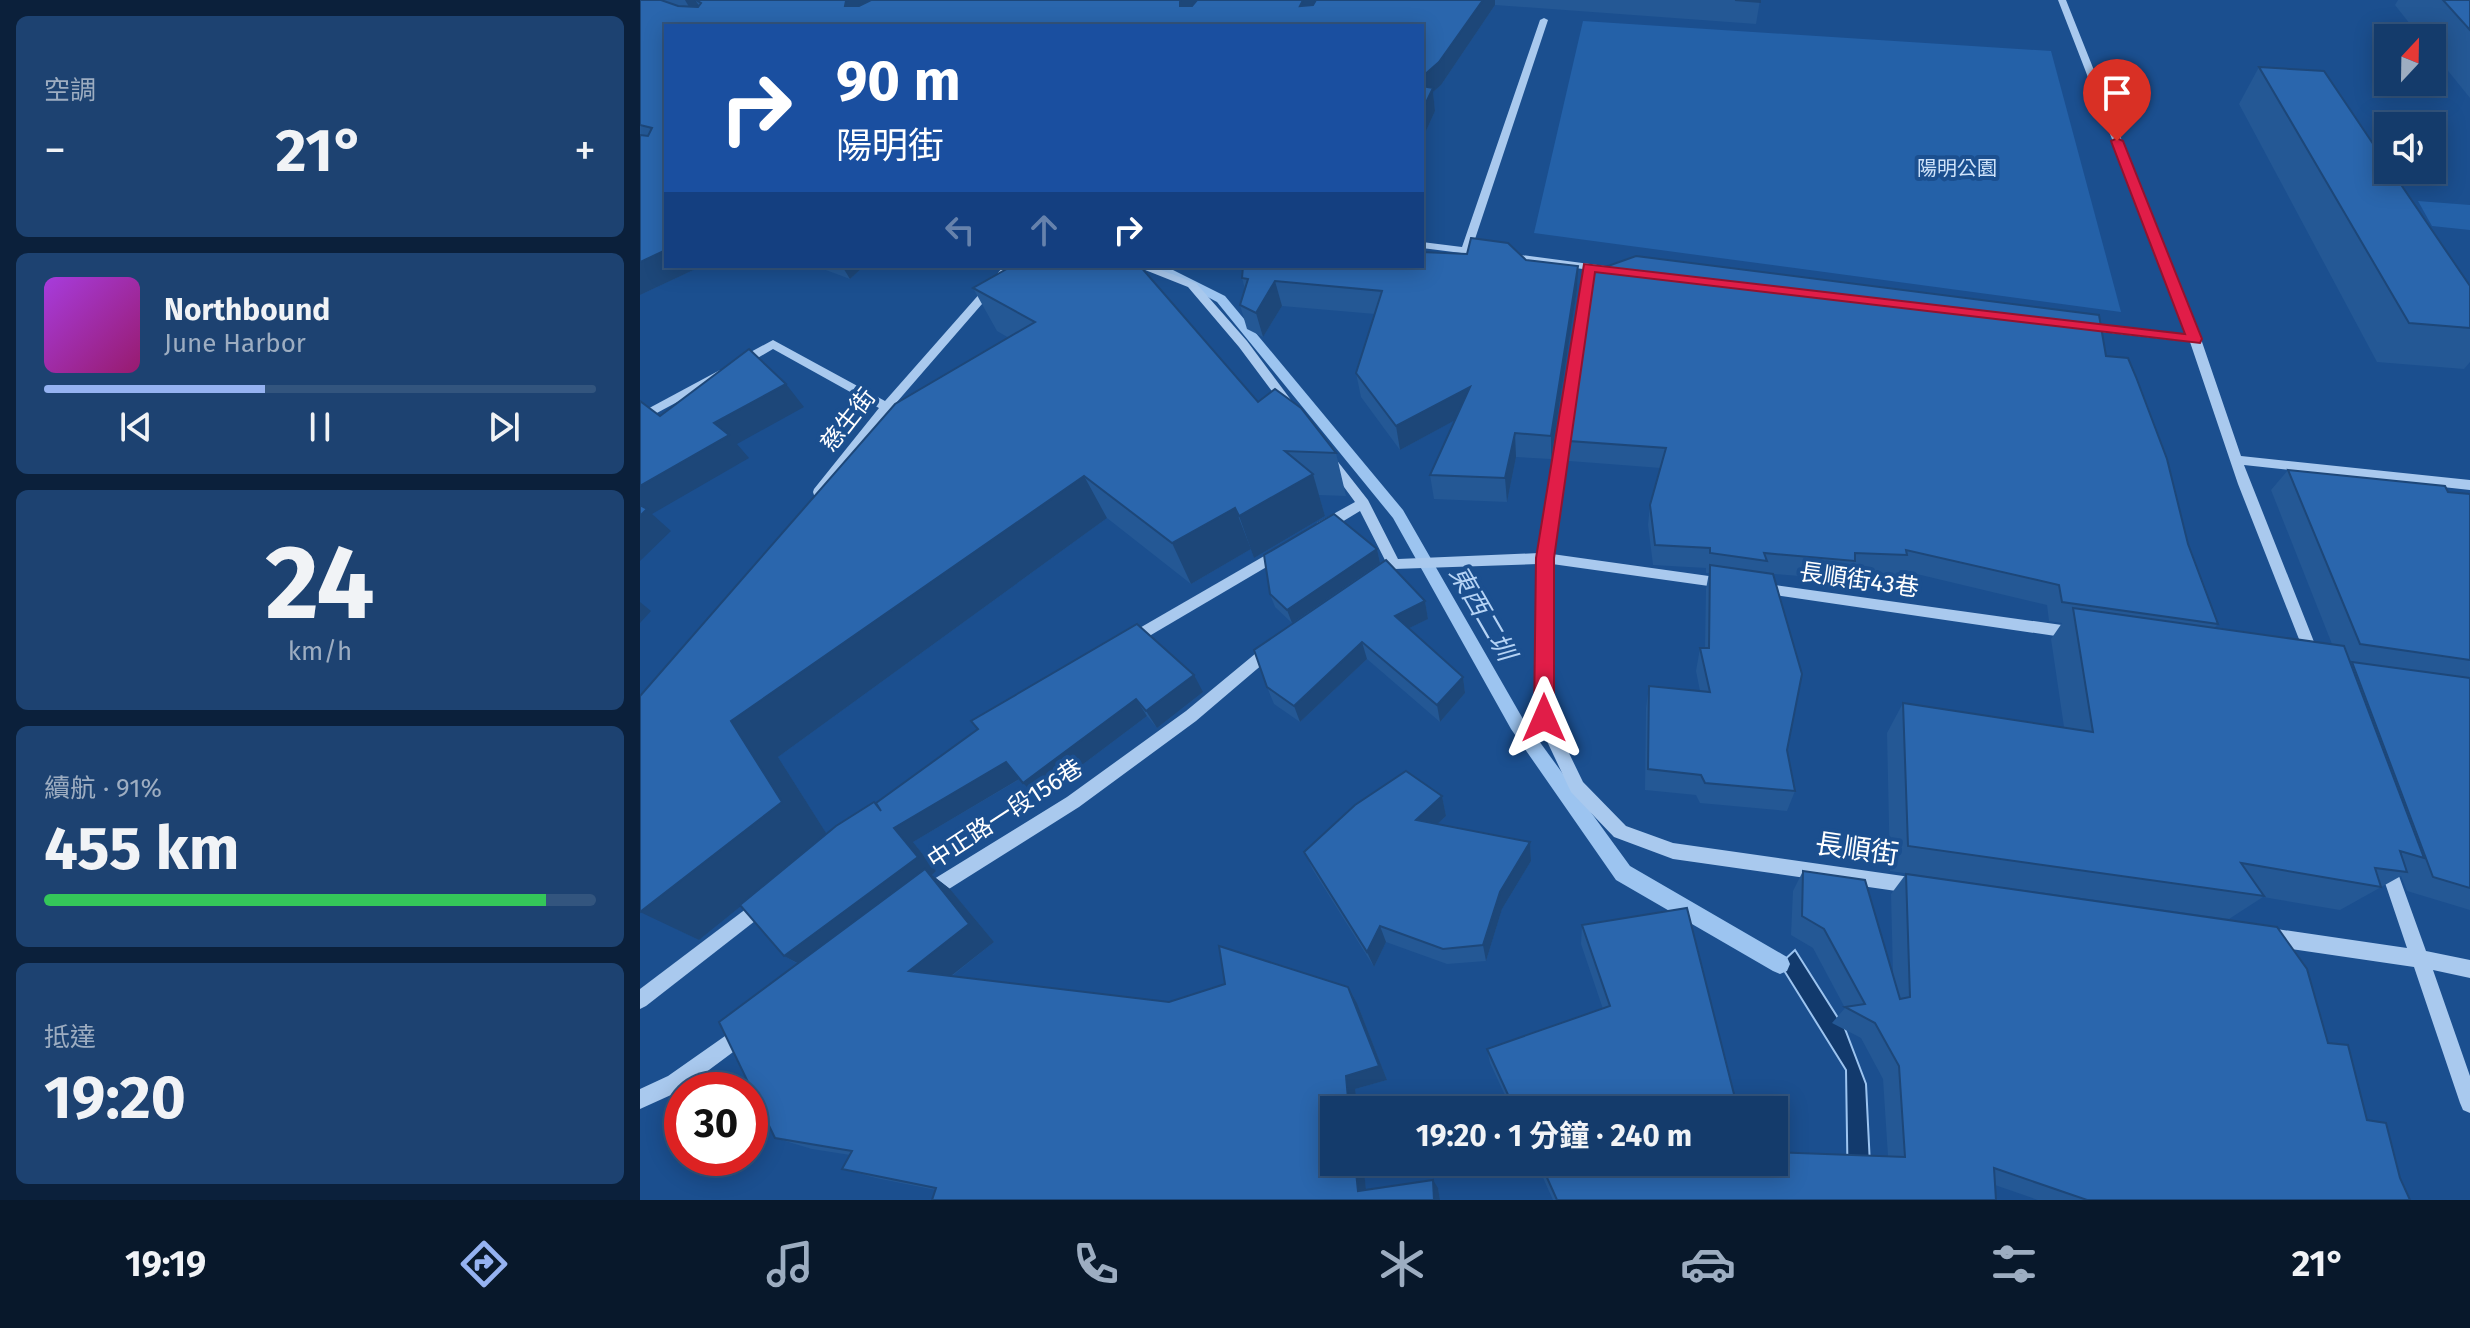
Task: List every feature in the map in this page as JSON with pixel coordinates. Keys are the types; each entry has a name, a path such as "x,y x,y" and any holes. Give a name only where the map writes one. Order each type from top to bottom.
{"street":[{"path":"2062,0 2195,339 2236,460 2317,668 2302,665"},
{"path":"1466,251 1544,20"},
{"path":"1424,245 1635,272"},
{"path":"1545,558 1589,267"},
{"name":"慈生街","path":"810,504 886,407 1008,268"},
{"path":"1145,268 1192,285 1243,344 1298,417"},
{"path":"2071,325 2195,339"},
{"path":"640,418 773,344 886,407"},
{"path":"1326,454 1363,503 1387,568 1545,558 1734,585"},
{"path":"2236,460 2470,485"},
{"path":"1117,648 1363,503"},
{"name":"長順街","path":"1545,558 1544,718 1577,787 1620,832 1673,851 1938,889"},
{"name":"長順街43巷","path":"1750,587 2097,636"},
{"name":"中正路一段156巷","path":"909,906 946,878 1073,802 1191,716 1253,661 1291,635"},
{"path":"2385,857 2470,1103"},
{"path":"640,1000 777,893"},
{"path":"2250,934 2470,969"},
{"path":"640,1099 675,1083 761,1018"}],"green space":[{"name":"陽明公園","path":"1583,21 2051,51 2121,312 1534,233"},
{"path":"2418,201 2470,205 2470,230 2432,226"}],"shaded area":[{"path":"1795,950 1845,1029 1866,1084 1871,1185 1848,1200 1846,1070 1780,964"}],"building":[{"path":"640,0 661,0 678,6 698,7 701,3 696,0 848,0 845,6 859,6 871,0 1181,0 1180,6 1192,6 1197,0 1303,0 1300,6 1313,5 1316,0 1483,0 1439,62 1424,75 1424,24 664,24 664,251 640,262 640,135 648,136 652,128 640,125"},
{"path":"2443,0 2470,0 2470,30"},
{"path":"2259,67 2324,71 2374,145 2374,184 2401,184 2470,286 2470,328 2409,323"},
{"path":"1424,86 1433,88 1424,107"},
{"path":"1471,238 1508,243 1526,260 1578,266 1551,436 1515,433 1505,478 1430,475 1470,387 1396,426 1356,373 1382,291 1275,281 1256,313 1240,305 1248,279 1242,278 1243,268 1424,268 1424,252 1467,254"},
{"path":"1636,256 2099,315 2106,356 2128,358 2136,377 2167,459 2188,544 2218,624 2062,602 2059,585 1906,550 1907,555 1855,553 1855,561 1764,553 1767,561 1710,553 1710,548 1655,545 1650,505 1666,448 1569,441 1594,271"},
{"path":"1008,268 1142,268 1258,402 1275,389 1301,408 1336,453 1285,451 1313,474 1239,516 1235,508 1172,543 1084,476 731,721 782,802 640,912 640,696 895,404 1035,322 973,288"},
{"path":"749,349 786,384 714,423 729,435 640,486 640,401 660,416"},
{"path":"2288,470 2445,486 2448,492 2470,494 2470,660 2360,644"},
{"path":"1334,514 1377,549 1287,610 1270,594 1264,555"},
{"path":"1386,560 1425,601 1395,616 1463,677 1437,705 1362,642 1294,706 1267,687 1254,650"},
{"path":"1710,565 1773,574 1802,674 1787,750 1795,791 1705,783 1701,775 1648,769 1649,686 1710,692 1700,648 1709,648"},
{"path":"2073,608 2344,646 2424,858 2400,851 2407,872 2375,868 2381,887 2241,863 2264,896 1908,846 1903,703 2093,732"},
{"path":"1137,624 1194,675 1146,711 1136,699 1023,783 1006,762 894,828 918,857 784,956 740,905 836,826 874,802 881,811 876,803 978,729 971,721"},
{"path":"2352,662 2470,678 2470,888 2433,877"},
{"path":"1406,771 1442,796 1416,820 1530,842 1500,892 1483,945 1443,949 1380,926 1367,952 1304,852 1355,805"},
{"path":"925,869 969,924 909,971 1169,1002 1225,984 1219,946 1348,987 1379,1066 1346,1076 1348,1096 1320,1096 1320,1176 1356,1176 1358,1191 1433,1180 1434,1200 932,1200 936,1188 842,1169 852,1151 775,1138 768,1124 768,1072 743,1072 719,1022"},
{"path":"1803,871 1865,880 1900,999 1910,997 1906,874 2277,927 2307,969 2328,1043 2348,1045 2367,1120 2386,1123 2400,1178 2410,1200 2087,1200 1994,1168 1996,1200 1557,1200 1546,1176 1788,1176 1788,1153 1905,1157 1899,1066 1875,1023 1845,1007 1865,1004 1824,929 1802,916"},
{"path":"1687,908 1734,1096 1509,1096 1487,1049 1610,1006 1582,925"}],"waterway":[{"name":"東西二圳","path":"1160,268 1221,299 1398,514 1517,724 1623,873 1780,964"}],"route":[{"path":"1544,718 1545,558 1589,267 2195,339 2117,141"}]}
